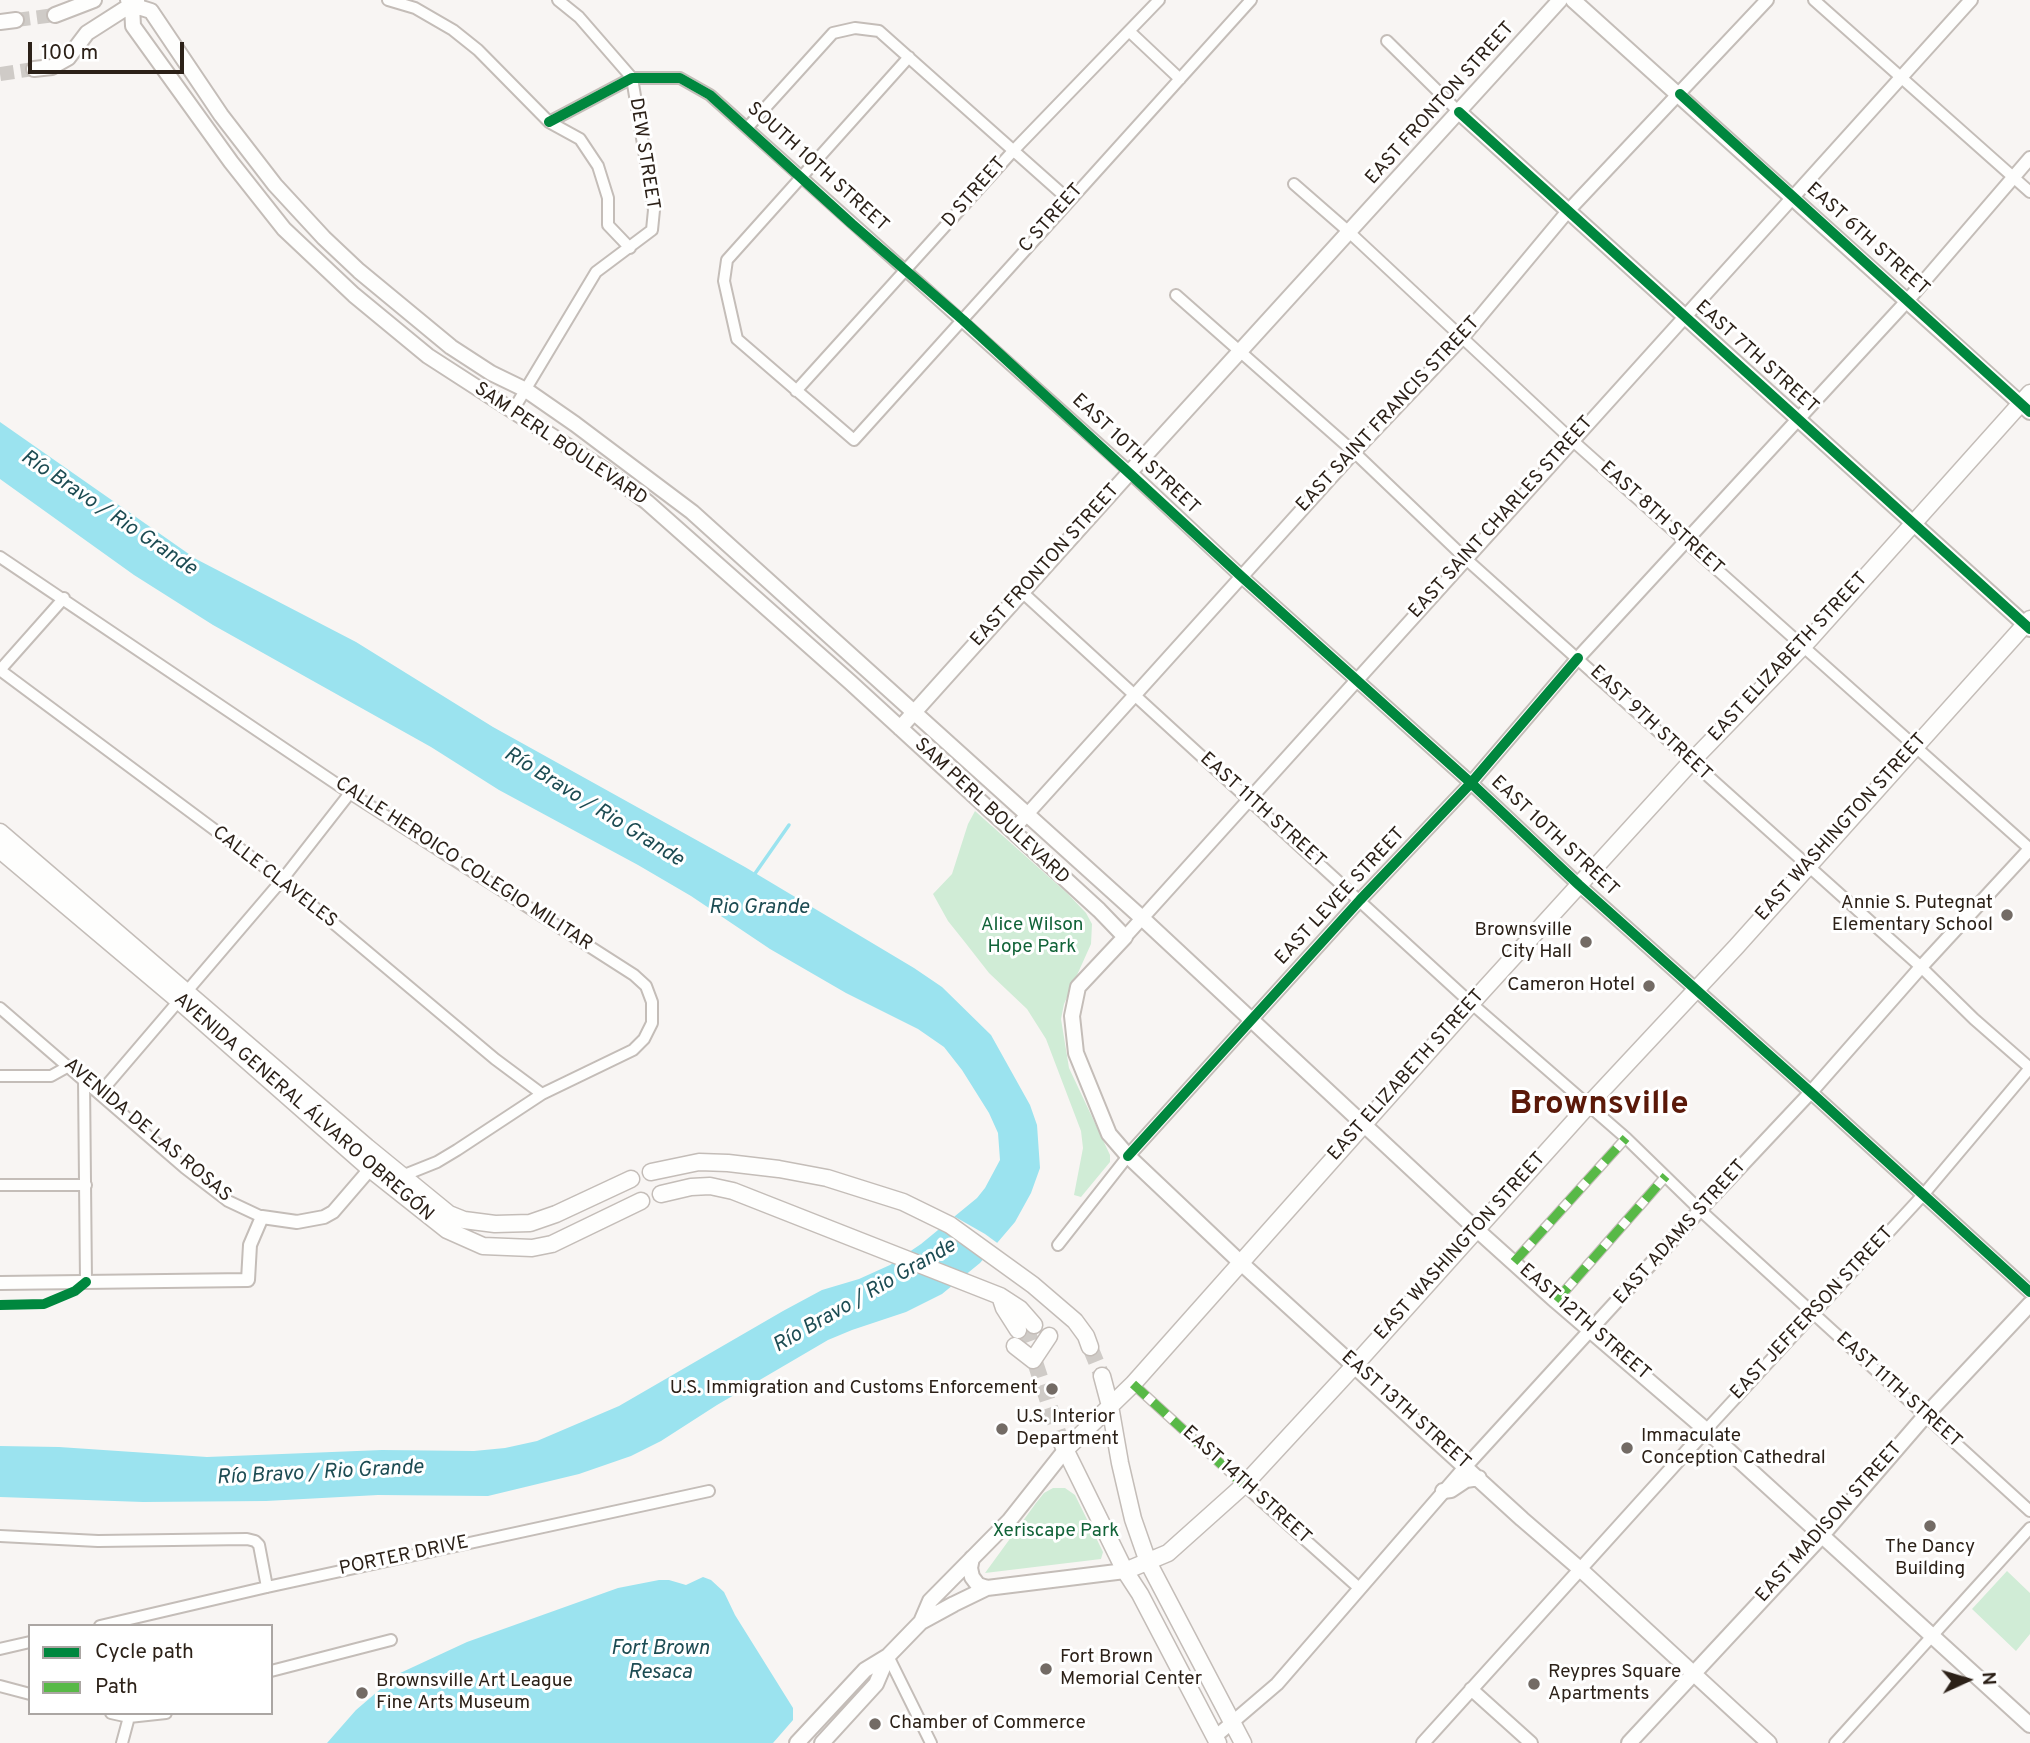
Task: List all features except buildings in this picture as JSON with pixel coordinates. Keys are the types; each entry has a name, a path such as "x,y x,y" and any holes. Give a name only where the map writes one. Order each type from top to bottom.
{"main road":[{"path":"55,15 94,0"},
{"name":"EAST FRONTON STREET","path":"900,728 1560,0"},
{"name":"EAST 6TH STREET","path":"1573,0 1907,301 2027,403"},
{"path":"34,69 52,67 68,58 87,33 133,2"},
{"name":"SAM PERL BOULEVARD","path":"1125,937 900,728 647,502 603,469 428,356 342,285 284,229 231,162 133,26 133,2 151,11 221,115 275,185 359,271 451,347 491,373 526,390 655,482 692,512 1142,918"},
{"path":"0,22 16,20"},
{"name":"EAST 7TH STREET","path":"1459,112 2028,625"},
{"path":"342,285 359,271"},
{"name":"EAST ELIZABETH STREET","path":"1064,1445 1133,1384 1691,762 1803,647 2027,403"},
{"name":"EAST WASHINGTON STREET","path":"1125,1571 1168,1553 1244,1485 1808,867 1913,747 2028,625"},
{"name":"AVENIDA GENERAL ÁLVARO OBREGÓN","path":"0,832 46,880 307,1103 449,1214 464,1220 510,1225 530,1223 556,1214 631,1179"},
{"name":"AVENIDA GENERAL ÁLVARO OBREGÓN","path":"0,850 46,880"},
{"name":"EAST 12TH STREET","path":"1142,918 1476,1229 1706,1430 2030,1725"},
{"name":"EAST SAINT CHARLES STREET","path":"1076,1053 1073,1016 1078,987 1125,937"},
{"name":"EAST 13TH STREET","path":"1076,1053 1109,1134 1128,1156 1240,1262 1769,1743"},
{"name":"AVENIDA GENERAL ÁLVARO OBREGÓN","path":"307,1103 370,1169 447,1230 467,1241 499,1248 532,1248 552,1244 642,1201"},
{"path":"651,1172 699,1162 728,1163 827,1178 870,1190 931,1215 976,1242 1027,1280 1075,1321 1090,1347"},
{"path":"661,1194 710,1186 733,1191 1000,1296 1029,1334 1034,1361 1029,1334"},
{"name":"EAST MADISON STREET","path":"1629,1743 1822,1535 1925,1416 2030,1304"},
{"path":"1102,1376 1133,1519 1148,1562 1243,1743"},
{"path":"921,1622 930,1601 1009,1521 1064,1445 1125,1571 1140,1594 1217,1740"},
{"path":"1443,1491 1479,1478"},
{"path":"972,1558 972,1577 978,1585 987,1588"},
{"path":"797,1743 865,1670 888,1656 921,1622 954,1604 987,1588 1125,1571"},
{"path":"822,1743 876,1684 888,1656"}],"street":[{"path":"388,0 415,8 453,30 478,50 549,122 580,139 598,166 608,198 608,225 630,248"},
{"name":"DEW STREET","path":"512,412 596,272 652,230 654,210 632,78 579,17 558,0"},
{"name":"D STREET","path":"796,391 1013,151 1159,0"},
{"name":"C STREET","path":"796,391 853,440 1251,0"},
{"name":"EAST SAINT FRANCIS STREET","path":"1012,831 1354,452 1463,337 1568,211 1767,0"},
{"path":"1814,0 2030,192"},
{"name":"EAST SAINT CHARLES STREET","path":"1125,937 1971,0"},
{"path":"747,128 832,33 855,28 879,30 1069,200"},
{"path":"1129,32 1180,79"},
{"name":"EAST 7TH STREET","path":"1387,41 1459,112"},
{"path":"796,391 737,339 724,281 727,260 909,57"},
{"path":"549,122 632,78"},
{"name":"SOUTH 10TH STREET","path":"632,78 680,78 710,95 963,320"},
{"name":"EAST LEVEE STREET","path":"1058,1245 1128,1156 1360,900 1471,783 1578,658 1907,301 2030,158"},
{"name":"EAST 8TH STREET","path":"1294,184 1573,441 2030,849"},
{"name":"EAST 9TH STREET","path":"1176,295 1354,452 1466,559 2030,1068"},
{"name":"EAST 10TH STREET","path":"963,320 1242,578 1471,783 1579,885 2030,1292"},
{"name":"CALLE HEROICO COLEGIO MILITAR","path":"0,557 350,793 634,975 646,986 652,1002 652,1023 644,1039 633,1050 542,1094 437,1162 402,1176"},
{"name":"EAST 11TH STREET","path":"1022,592 1472,1004 1626,1139 1700,1210 2030,1511"},
{"path":"0,670 64,598"},
{"name":"CALLE CLAVELES","path":"0,670 282,880 495,1059 542,1094"},
{"path":"100,1093 282,880 350,793"},
{"name":"EAST ADAMS STREET","path":"1217,1740 1232,1721 1277,1684 1443,1491 1811,1092 2030,849"},
{"name":"AVENIDA DE LAS ROSAS","path":"0,1008 212,1189 240,1208 262,1217 297,1222 324,1217 333,1212 370,1169"},
{"path":"0,1076 51,1076 69,1066"},
{"name":"EAST JEFFERSON STREET","path":"1423,1743 1923,1195 2030,1068"},
{"path":"84,1080 86,1282"},
{"path":"1514,1262 1626,1139"},
{"path":"1556,1301 1666,1176"},
{"path":"0,1185 86,1185"},
{"path":"0,1283 248,1280 250,1245 262,1217"},
{"name":"EAST 14TH STREET","path":"1133,1384 1359,1588"},
{"name":"PORTER DRIVE","path":"109,1624 709,1491"},
{"path":"1835,1743 2030,1528"},
{"path":"0,1536 98,1541 247,1539 260,1545 267,1587"},
{"path":"273,1670 391,1640"},
{"path":"0,1649 28,1642"},
{"path":"888,1656 931,1743"},
{"path":"0,1686 28,1693"},
{"path":"1471,1689 1531,1743"},
{"path":"120,1715 148,1715"},
{"path":"122,1743 129,1717"}],"green space":[{"name":"Alice Wilson Hope Park","path":"975,811 1068,894 1086,913 1092,924 1091,944 1064,1004 1061,1019 1069,1068 1110,1155 1110,1162 1081,1197 1074,1195 1083,1148 1081,1131 1046,1039 1027,1009 989,973 948,921 933,894 952,874 968,824"},
{"name":"Xeriscape Park","path":"1053,1488 1065,1488 1075,1495 1103,1552 1101,1559 985,1573 1044,1493"},
{"path":"2007,1571 2030,1593 2030,1634 2016,1651 1972,1609"}],"water":[{"name":"Rio Grande","path":"0,422 196,559 356,642 493,727 745,867 942,987 991,1035 1030,1105 1037,1125 1040,1168 1031,1193 1015,1222 980,1263 942,1294 906,1312 828,1340 661,1441 631,1456 579,1474 488,1496 378,1495 266,1501 143,1502 0,1497 0,1446 59,1447 207,1457 382,1450 474,1451 537,1441 619,1406 822,1290 859,1279 890,1265 921,1244 977,1198 1000,1160 998,1133 989,1113 944,1047 918,1029 846,993 770,949 691,896 638,865 499,790 431,747 213,625 134,575 0,479"},
{"name":"Fort Brown Resaca","path":"703,1577 711,1580 724,1592 735,1615 793,1708 793,1720 773,1743 327,1743 356,1710 398,1674 467,1642 618,1588 659,1580 686,1585"}],"pier":[{"path":"950,1214 1000,1245 989,1258 936,1226"}],"waterway":[{"path":"754,875 789,825"}],"tunnel":[{"path":"16,20 55,15"},
{"path":"0,74 34,69"},
{"path":"1026,1328 1031,1341"},
{"path":"1090,1347 1102,1376"},
{"path":"1035,1362 1061,1441"}],"marked path":[{"path":"1514,1262 1626,1138"},
{"path":"1556,1301 1666,1176"},
{"path":"1133,1384 1244,1485"}],"cycle path":[{"path":"549,122 632,78 680,78 710,95 963,320 1471,783 1579,885 2030,1292"},
{"path":"1680,94 2030,412"},
{"path":"1459,112 2030,629"},
{"path":"1128,1156 1360,900 1471,783 1578,658"},
{"path":"0,1305 44,1304 75,1291 86,1282"}],"place":[{"name":"Annie S. Putegnat Elementary School","path":"2007,915"},
{"name":"Brownsville City Hall","path":"1586,942"},
{"name":"Cameron Hotel","path":"1649,986"},
{"name":"U.S. Immigration and Customs Enforcement","path":"1052,1389"},
{"name":"U.S. Interior Department","path":"1002,1429"},
{"name":"Immaculate Conception Cathedral","path":"1627,1448"},
{"name":"The Dancy Building","path":"1930,1526"},
{"name":"Fort Brown Memorial Center","path":"1046,1669"},
{"name":"Reypres Square Apartments","path":"1534,1684"},
{"name":"Brownsville Art League Fine Arts Museum","path":"362,1693"},
{"name":"Chamber of Commerce","path":"875,1724"}],"district":[{"name":"Brownsville","path":"1599,1106"}],"water label":[{"name":"Río Bravo / Rio Grande","path":"108,514"},
{"name":"Río Bravo / Rio Grande","path":"593,808"},
{"name":"Río Bravo / Rio Grande","path":"865,1297"},
{"name":"Río Bravo / Rio Grande","path":"320,1474"}]}
